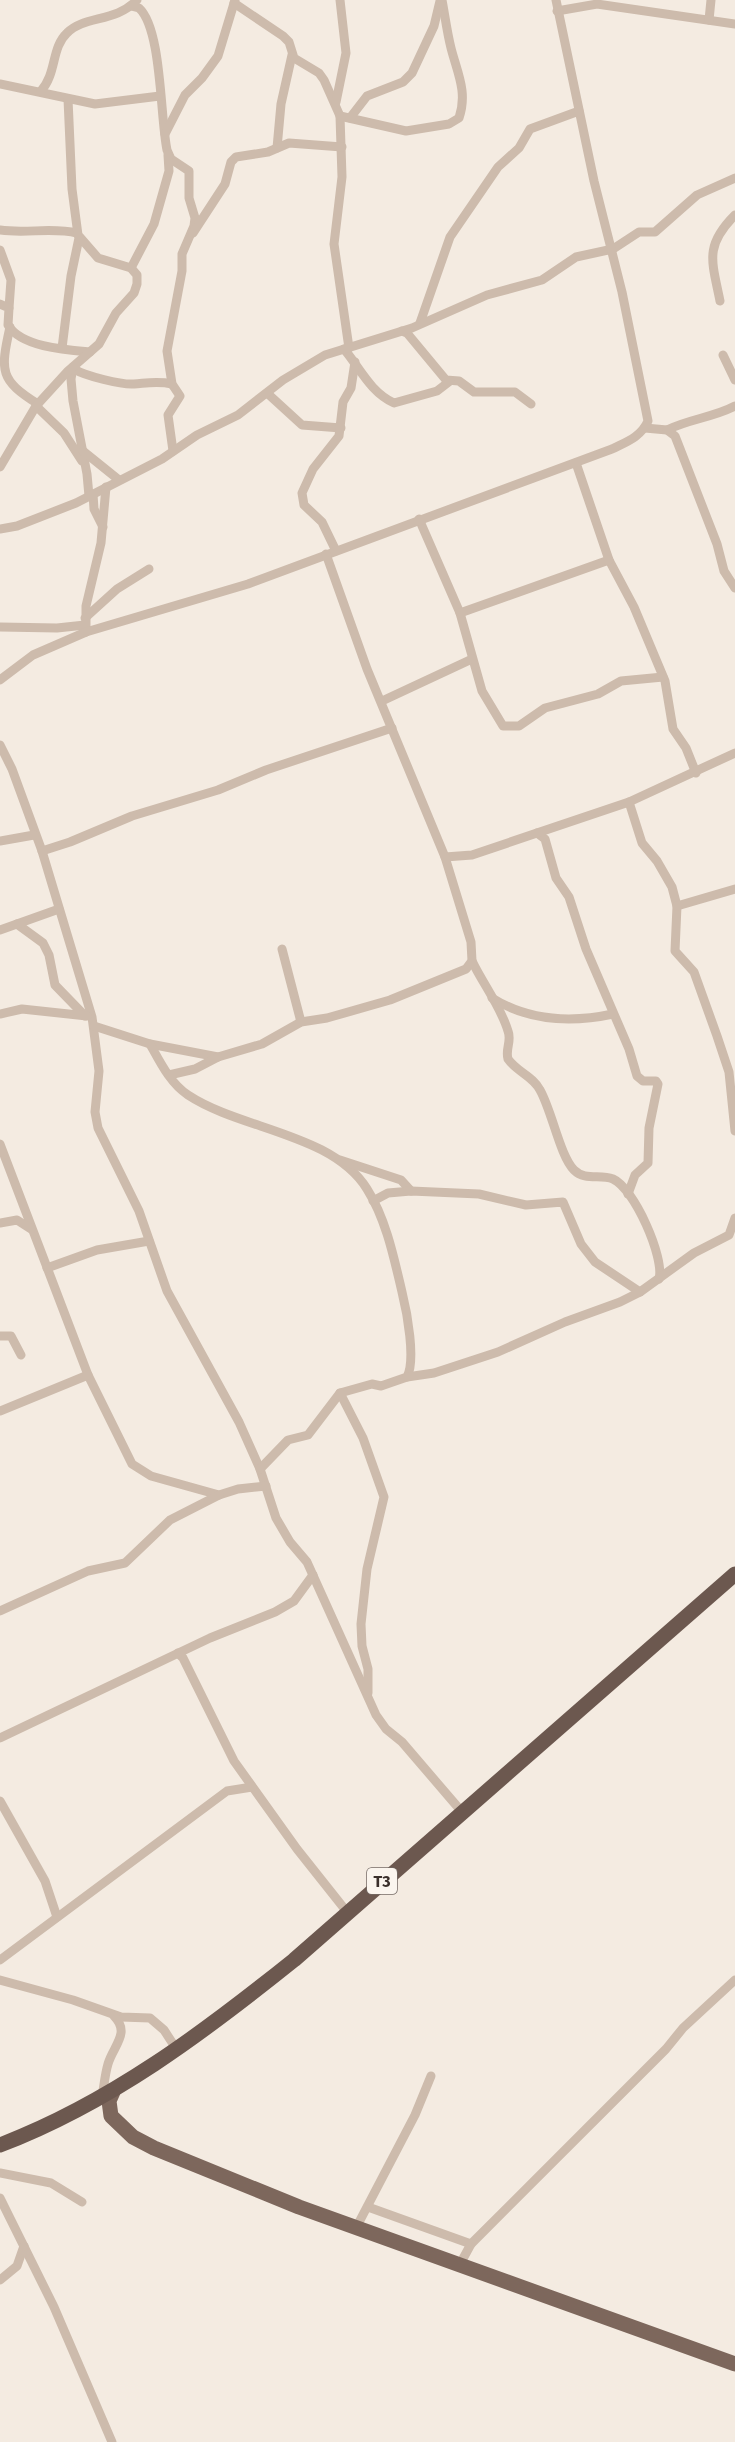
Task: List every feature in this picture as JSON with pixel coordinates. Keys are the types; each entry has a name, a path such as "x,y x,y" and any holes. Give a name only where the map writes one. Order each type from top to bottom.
{"highway":[{"name":"T3","path":"0,2145 108,2095 177,2050 294,1960 735,1574"}],"main road":[{"path":"108,2095 111,2116 144,2143 356,2228 735,2364"}],"street":[{"path":"336,102 346,53 340,0"},
{"path":"340,116 405,131 449,124 459,118 462,106 462,81 452,51 441,0"},
{"path":"350,118 367,96 403,82 412,73 434,26 441,0"},
{"path":"0,627 57,628 85,625 248,584 576,463 629,441 645,428 648,421 613,249 579,111 556,0"},
{"path":"709,20 711,0"},
{"path":"165,135 185,95 202,78 218,56 234,1 283,36 288,42 292,55 282,104 277,148"},
{"path":"557,11 594,2 735,24"},
{"path":"41,91 51,78 59,44 75,26 115,16 134,3 139,8 148,22 159,74 168,171 154,224 131,268"},
{"path":"292,55 319,73 336,102 340,116 341,192 334,244 346,348 355,362 375,391 394,403 440,390 450,381 459,381 474,392 515,392 531,404"},
{"path":"0,84 95,104 160,96"},
{"path":"62,348 78,235 68,99"},
{"path":"420,323 450,237 498,167 519,148 530,129 579,111"},
{"path":"191,234 200,226 225,184 232,160 241,155 264,153 295,142 342,147"},
{"path":"168,154 187,168 190,175 189,198 195,218 182,254 180,283 168,344 172,384 180,396 168,415 173,451"},
{"path":"0,529 18,526 44,516 106,487 173,451 197,435 238,415 325,355 402,331 487,295 542,280 576,257 613,249 639,232 655,232 698,195 735,178"},
{"path":"720,301 712,264 715,239 735,215"},
{"path":"0,230 21,232 54,229 78,235 98,258 131,268 137,275 134,293 116,314 99,344 37,405 0,467"},
{"path":"0,250 11,280 5,306 10,327 18,336 62,348 90,352"},
{"path":"10,327 1,360 6,378 15,390 37,405 64,433 86,468"},
{"path":"402,331 407,333 450,381"},
{"path":"723,355 735,380"},
{"path":"355,362 351,388 344,402 338,439 313,469 302,493 304,505 322,522 366,669 382,701 445,857 471,942 472,962 509,1035 508,1059 540,1088 570,1165 581,1175 614,1179 628,1194 649,1227 660,1269 659,1279"},
{"path":"74,368 83,374 126,384 155,380 172,384"},
{"path":"74,368 71,379 73,401 94,509 103,527"},
{"path":"267,393 302,425 340,428"},
{"path":"645,428 667,430 692,418 720,413 735,406"},
{"path":"667,430 675,436 717,544 724,571 735,588"},
{"path":"83,451 119,480"},
{"path":"576,463 609,560 634,606 663,677 673,729 686,748 696,773"},
{"path":"85,625 103,527 106,487"},
{"path":"419,519 460,613 472,659 489,706 499,722 507,727 519,726 552,705 598,694 621,681 663,677"},
{"path":"460,613 609,560"},
{"path":"0,680 33,656 85,625 117,589 149,569"},
{"path":"382,701 472,659"},
{"path":"42,851 132,816 218,790 266,770 392,728"},
{"path":"0,747 12,769 34,835 42,851 90,1019 99,1071 95,1112 98,1128 128,1185 167,1291 239,1422 260,1468 283,1533 302,1556 313,1575 339,1639 386,1729 402,1742 462,1812"},
{"path":"445,857 472,855 629,802 735,753"},
{"path":"629,802 642,843 667,877 677,906 675,951 694,972 729,1072 735,1131"},
{"path":"537,833 545,839 556,878 568,897 579,933 629,1048 637,1076 643,1081 658,1084 650,1128 648,1163 635,1175 628,1194"},
{"path":"0,842 34,835"},
{"path":"677,906 735,889"},
{"path":"0,930 59,909"},
{"path":"17,924 43,943 49,955 55,985 90,1019"},
{"path":"282,949 301,1022"},
{"path":"169,1075 195,1069 218,1057 262,1044 301,1022 327,1018 390,1000 466,969 472,962"},
{"path":"492,998 522,1013 550,1018 578,1020 613,1014"},
{"path":"0,1014 22,1009 90,1019 150,1044 218,1057"},
{"path":"150,1044 169,1075 187,1094 216,1110 312,1146 339,1160 401,1180 411,1191"},
{"path":"0,1144 88,1375 132,1464 151,1476 219,1495"},
{"path":"339,1160 362,1182 373,1201 390,1245 405,1306 412,1364 407,1377"},
{"path":"373,1201 388,1193 411,1191 479,1194 526,1205 563,1202 581,1244 595,1262 640,1292"},
{"path":"260,1468 288,1440 308,1435 340,1393 372,1384 381,1386 407,1377 434,1373 498,1352 640,1292 694,1253 729,1235 735,1218"},
{"path":"0,1223 17,1220 33,1231"},
{"path":"47,1268 97,1250 149,1241"},
{"path":"0,1336 11,1336 21,1355"},
{"path":"0,1411 88,1375"},
{"path":"340,1393 363,1437 384,1497 368,1569 362,1624 362,1646 368,1669 368,1696"},
{"path":"0,1611 88,1571 125,1563 170,1520 219,1495 238,1489 266,1486"},
{"path":"0,1738 178,1653 289,1605 307,1587 313,1575"},
{"path":"178,1653 183,1658 234,1761 347,1912"},
{"path":"0,1960 227,1791 252,1787"},
{"path":"0,1802 45,1881 57,1917"},
{"path":"0,1980 73,2000 113,2015 150,2018 157,2022 177,2050"},
{"path":"459,2266 471,2244 666,2049 683,2028 735,1980"},
{"path":"108,2095 110,2059 122,2035 119,2020 113,2015"},
{"path":"356,2228 415,2115 431,2076"},
{"path":"0,2173 51,2183 82,2202"},
{"path":"0,2198 76,2354 112,2442"},
{"path":"368,2207 471,2244"},
{"path":"0,2280 17,2266 24,2246"}]}
